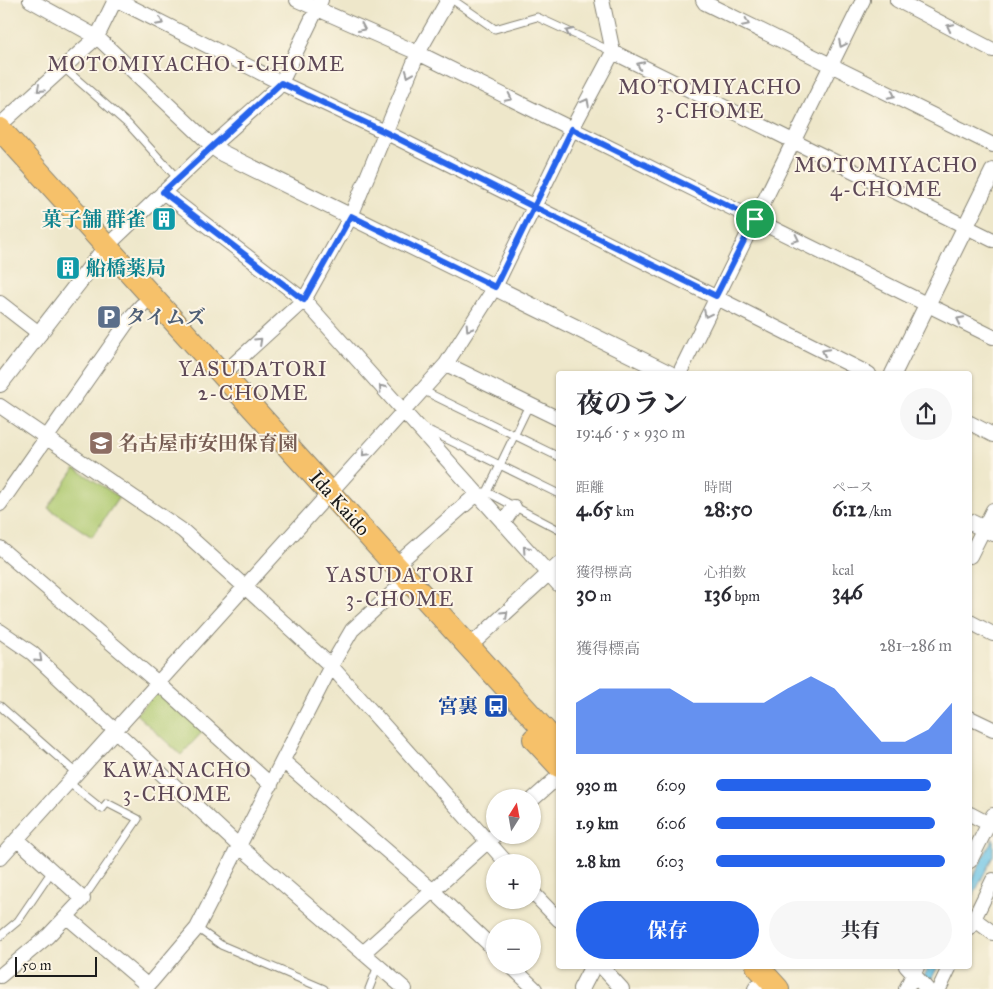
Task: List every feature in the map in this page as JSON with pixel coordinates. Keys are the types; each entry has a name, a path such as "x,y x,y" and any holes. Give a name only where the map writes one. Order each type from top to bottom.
{"highway":[{"name":"Ida Kaido","path":"0,127 102,252 142,305 324,497 396,565 556,743"},
{"name":"Ida Kaido","path":"0,150 224,374 398,588 556,763"},
{"path":"745,969 762,980"}],"street":[{"path":"30,0 97,37 212,146 222,153 664,371"},
{"path":"0,127 97,37 116,0 716,296 863,371"},
{"path":"297,0 319,4 928,303 993,337"},
{"path":"224,374 304,300 351,216 418,53 448,0"},
{"path":"0,858 324,497 408,417 422,390 446,364 495,287 572,129 613,52 602,0"},
{"path":"703,0 705,3 993,145"},
{"path":"679,371 863,0"},
{"path":"897,0 993,50"},
{"path":"0,384 102,252 163,192 281,83 319,4"},
{"path":"613,52 993,240"},
{"path":"894,371 993,172"},
{"path":"163,192 304,300 408,417 482,493 503,523 554,569 469,647"},
{"path":"0,303 40,334"},
{"path":"0,504 142,305"},
{"path":"446,364 556,418"},
{"path":"0,406 183,531 331,666 486,833"},
{"path":"972,424 993,434"},
{"path":"396,565 482,493"},
{"path":"503,523 514,507"},
{"path":"972,551 982,528 993,510"},
{"path":"0,548 158,683 271,785"},
{"path":"67,916 147,987 196,928 331,666 352,630 398,588"},
{"path":"972,623 993,634"},
{"path":"2,635 32,653 239,846 405,989"},
{"path":"972,719 993,729"},
{"path":"283,761 432,890 486,941"},
{"path":"541,792 556,779"},
{"path":"972,815 991,820 972,858"},
{"path":"0,976 48,936 83,899 17,839"},
{"path":"363,952 486,842"},
{"path":"993,880 972,923 993,933"},
{"path":"541,901 556,917"},
{"path":"581,989 591,969"},
{"path":"604,969 622,989"},
{"path":"906,989 912,969"},
{"path":"912,969 927,989"},
{"path":"939,989 949,969"},
{"path":"519,974 535,989"}],"lane":[{"path":"453,0 494,29 537,18 613,52"},
{"path":"64,68 129,125 178,179"},
{"path":"422,390 556,456"},
{"path":"529,405 500,465 482,493 556,528"},
{"path":"408,417 556,493"},
{"path":"0,706 102,809 107,804 138,819 83,899"},
{"path":"0,936 18,921 52,871"},
{"path":"196,928 221,946 324,989"},
{"path":"369,989 378,966"}],"green space":[{"path":"75,468 119,497 92,537 48,508"},
{"path":"159,690 204,730 181,755 136,714"}],"water":[{"path":"993,838 993,856 972,898 972,880"},
{"path":"928,969 936,969 929,984 918,989"}],"place":[{"name":"菓子舗 群雀","path":"164,219"},
{"name":"船橋薬局","path":"68,268"},
{"name":"タイムズ","path":"109,317"},
{"name":"名古屋市安田保育園","path":"101,443"},
{"name":"宮裏","path":"496,706"}],"district":[{"name":"MOTOMIYACHO 1-CHOME","path":"196,64"},
{"name":"MOTOMIYACHO 3-CHOME","path":"710,99"},
{"name":"MOTOMIYACHO 4-CHOME","path":"886,177"},
{"name":"YASUDATORI 2-CHOME","path":"253,381"},
{"name":"YASUDATORI 3-CHOME","path":"400,587"},
{"name":"KAWANACHO 3-CHOME","path":"177,782"}],"route":[{"path":"755,219 572,129 534,207 385,132 281,83 163,192 304,300 351,216 495,287 534,207 716,296 755,219"}]}
